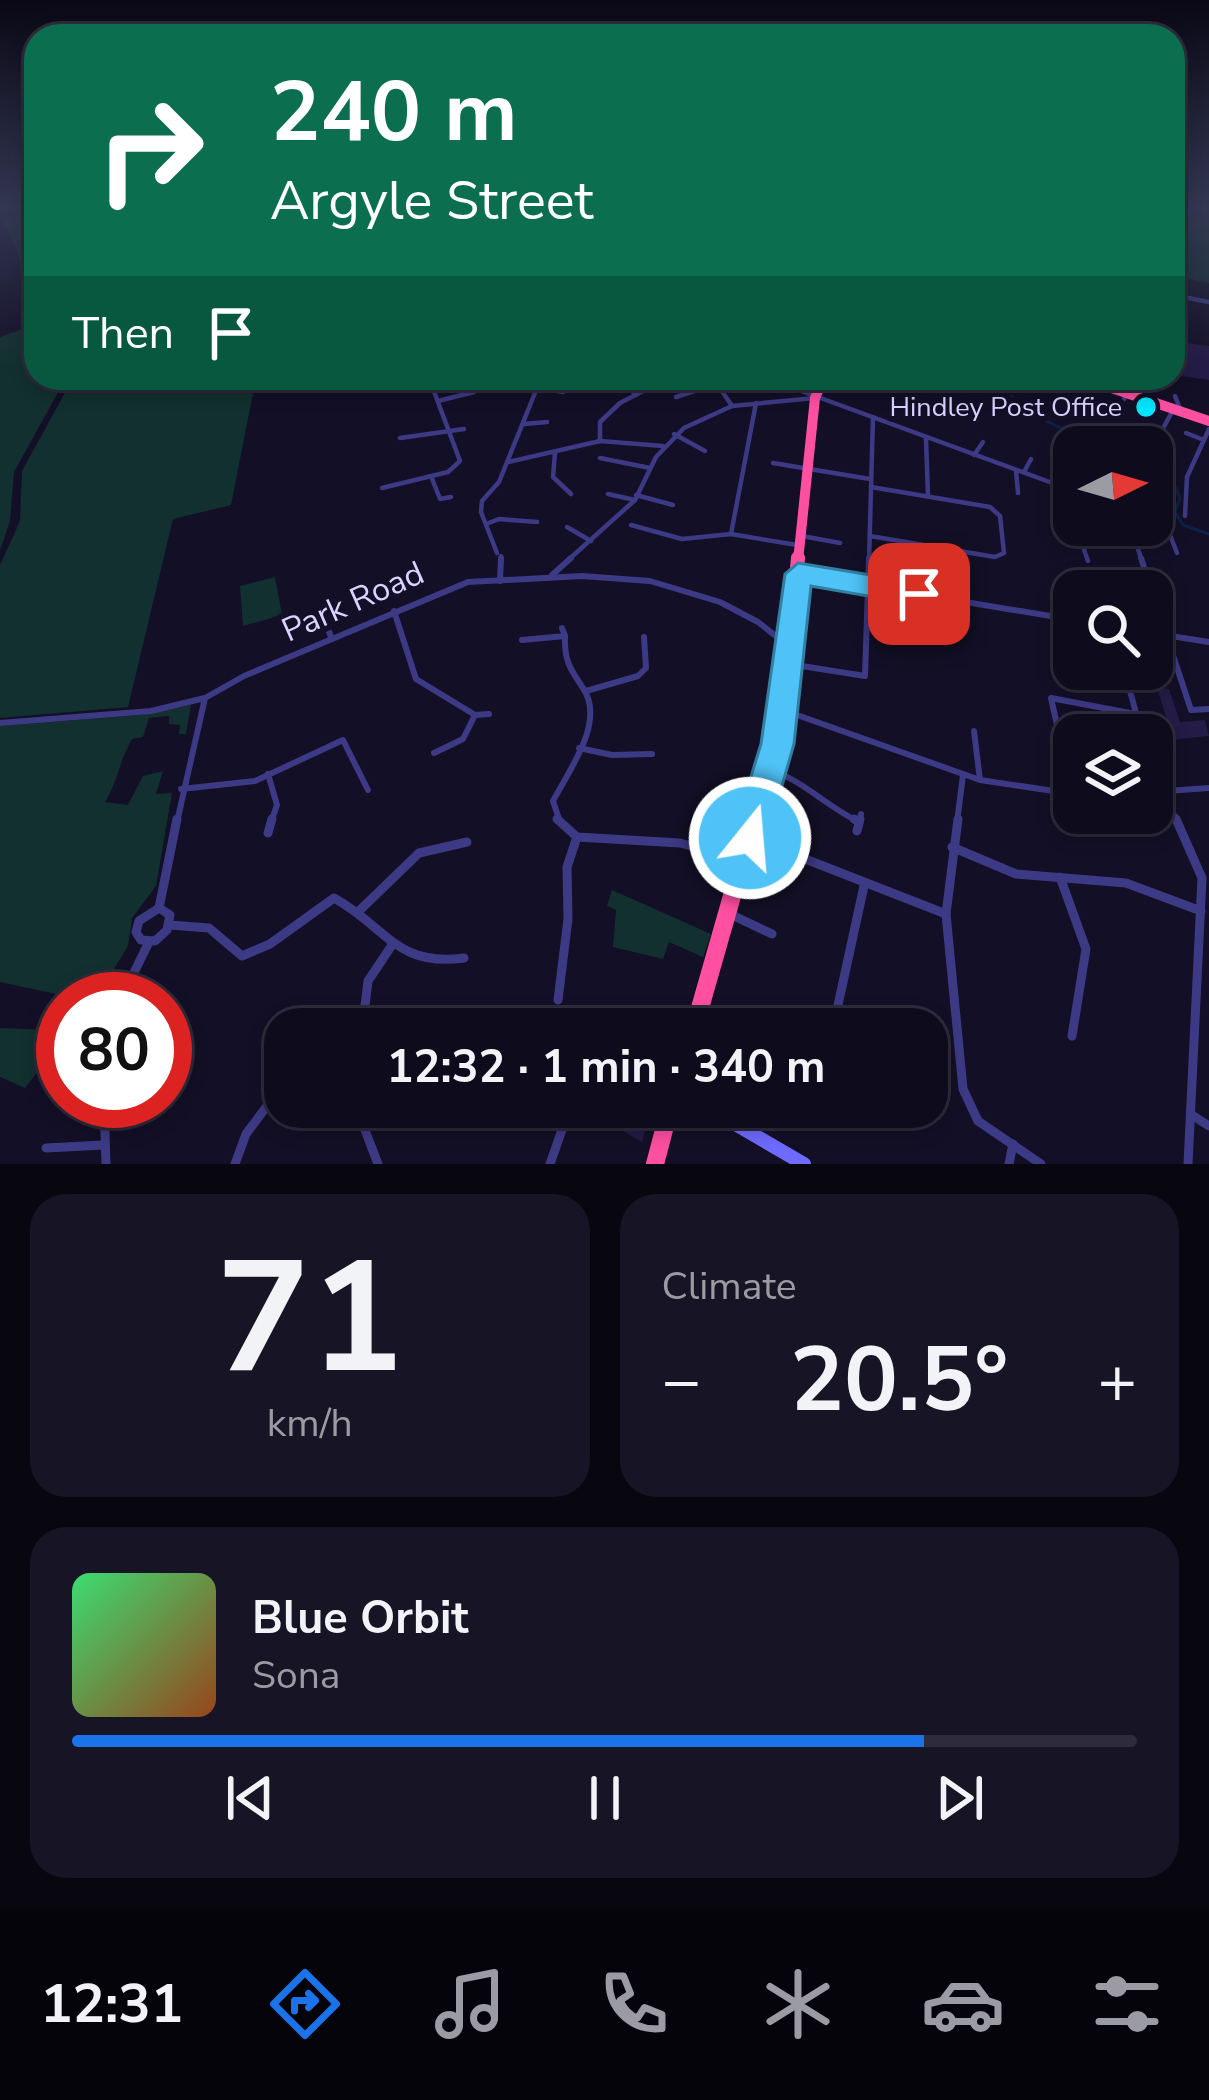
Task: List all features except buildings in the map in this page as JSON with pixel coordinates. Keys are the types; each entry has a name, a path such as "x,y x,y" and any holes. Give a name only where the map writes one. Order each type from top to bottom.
{"highway":[{"path":"700,1008 771,770 783,710 819,390"},
{"path":"1115,390 1209,425"},
{"path":"655,1164 664,1128"}],"street":[{"path":"380,488 451,470 460,460 434,390"},
{"path":"438,400 479,390"},
{"path":"500,581 499,555 482,500 499,482 534,390"},
{"path":"552,390 563,392"},
{"path":"631,390 636,395"},
{"path":"600,441 601,422 645,390"},
{"path":"676,397 693,390"},
{"path":"721,390 733,406"},
{"path":"795,390 1053,483"},
{"path":"1114,415 1126,394"},
{"path":"1166,426 1178,411 1174,396"},
{"path":"546,579 636,498 674,434 733,406 815,398"},
{"path":"731,534 756,403"},
{"path":"789,664 866,676 872,417"},
{"path":"524,424 547,422"},
{"path":"1185,516 1184,490 1209,425"},
{"path":"397,440 464,429"},
{"path":"1186,433 1204,440"},
{"path":"674,434 704,452"},
{"path":"926,437 928,496"},
{"path":"508,462 600,441 663,446"},
{"path":"974,455 983,442"},
{"path":"1199,452 1209,456"},
{"path":"555,453 553,477 571,494"},
{"path":"599,458 650,468"},
{"path":"1018,493 1020,471 1031,458"},
{"path":"773,463 998,511 1003,556 870,536"},
{"path":"431,476 441,501 451,496"},
{"path":"608,494 674,505"},
{"path":"487,524 499,518 537,521"},
{"path":"631,526 682,539 731,534 840,543"},
{"path":"567,527 591,541"},
{"path":"1173,543 1177,553"},
{"path":"1083,546 1088,562"},
{"name":"Park Road","path":"0,723 151,711 206,698 454,584 602,573 640,576 759,623 790,646"},
{"path":"798,574 1053,616"},
{"path":"320,610 332,639"},
{"path":"394,611 414,677 426,688 459,698 475,715"},
{"path":"522,640 563,632 569,676 586,691 590,732 553,801 554,818 577,837 680,843 744,860"},
{"path":"586,691 638,676 646,668 644,637"},
{"path":"1173,637 1209,642"},
{"path":"1173,651 1192,710 1209,709"},
{"path":"1055,714 1051,698 1135,714 1129,690"},
{"path":"149,942 137,937 137,927 143,916 159,908 172,860 181,789 206,698"},
{"path":"783,710 963,775 1053,791"},
{"path":"475,715 489,714"},
{"path":"434,753 463,739 475,715"},
{"path":"974,731 980,780"},
{"path":"181,789 255,781 343,740 368,790"},
{"path":"580,748 612,755 652,754"},
{"path":"771,770 804,782 825,805 859,822"},
{"path":"268,774 277,806 268,833"},
{"path":"963,775 946,914 963,1089 978,1121 1041,1164"},
{"path":"1173,791 1209,788"},
{"path":"1173,821 1198,864 1201,911 1188,1164"},
{"path":"558,1000 568,919 567,867 577,837"},
{"path":"750,838 946,914"},
{"path":"359,911 419,853 467,842"},
{"path":"951,847 1016,874 1126,883 1201,911"},
{"path":"1060,877 1086,949 1072,1036"},
{"path":"837,1008 864,886"},
{"path":"134,972 149,942 170,925 208,928 242,956 279,941 320,903 334,898 359,911 412,959 436,964 464,958"},
{"path":"159,908 170,915 170,925"},
{"path":"729,913 772,934"},
{"path":"365,1008 368,981 392,945"},
{"path":"235,1164 246,1134 264,1115"},
{"path":"1191,1115 1209,1126"},
{"path":"103,1128 106,1164"},
{"path":"364,1128 378,1164"},
{"path":"550,1164 563,1128"},
{"path":"742,1128 804,1164"},
{"path":"1009,1164 1013,1144"},
{"path":"46,1148 103,1145"}],"green space":[{"path":"1185,264 1209,264 1209,283 1185,278"},
{"path":"24,328 24,390 59,390 14,472 10,521 0,550 0,337"},
{"path":"66,390 254,390 231,505 173,519 128,707 0,718 0,565 20,521 22,471"},
{"path":"275,577 282,615 243,626 240,586"},
{"path":"191,705 186,734 179,734 180,725 169,724 169,716 149,718 143,737 132,739 105,802 128,805 143,776 163,771 156,794 172,793 156,886 132,918 128,946 112,972 36,972 36,990 0,982 0,726 141,715"},
{"path":"612,890 711,934 703,957 669,942 663,959 613,947 616,910 607,906"},
{"path":"0,1028 36,1029 36,1074 25,1088 0,1077"}],"waterway":[{"path":"982,390 1011,396 1057,426"},
{"path":"1173,486 1180,498 1175,512 1183,525 1209,534"}],"place":[{"name":"Hindley Post Office","path":"1146,407"}],"route":[{"path":"750,838 778,744 798,574 919,594"}]}
